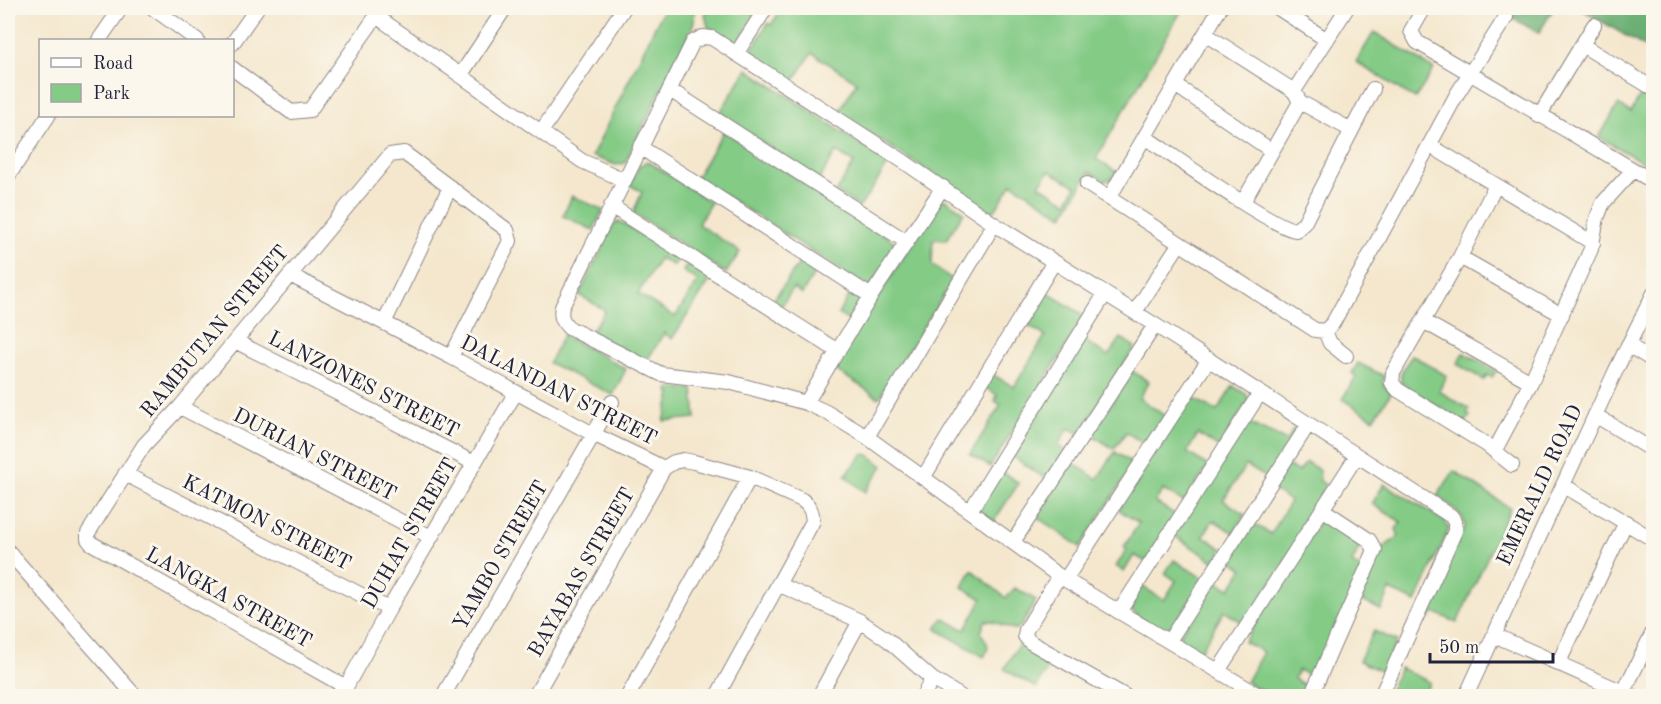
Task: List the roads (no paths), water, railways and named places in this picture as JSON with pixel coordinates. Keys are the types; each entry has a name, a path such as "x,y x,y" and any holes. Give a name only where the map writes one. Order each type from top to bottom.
{"street":[{"path":"100,39 121,8"},
{"path":"153,8 196,39"},
{"path":"234,41 257,8"},
{"path":"460,76 505,8"},
{"path":"541,132 624,8"},
{"path":"736,54 766,8"},
{"path":"1109,198 1220,8"},
{"path":"1278,8 1327,40"},
{"path":"1243,202 1272,151 1297,96 1327,40 1347,8"},
{"path":"1424,8 1412,27 1413,39 1653,182"},
{"path":"234,69 291,112 310,110 379,12 460,76 582,161 624,180"},
{"path":"1087,184 1315,330 1324,331 1333,323 1457,94 1506,17"},
{"path":"1539,116 1594,25"},
{"path":"1206,34 1351,130"},
{"path":"1260,696 1062,578 844,422 806,404 716,379 681,378 661,374 569,328 564,323 561,318 562,307 693,42 708,37 736,54 943,187 994,224 1209,359 1453,519 1456,527 1380,696"},
{"path":"1582,45 1653,89"},
{"path":"1175,85 1272,151"},
{"path":"1145,137 1243,202 1290,230 1296,230 1301,227 1372,89"},
{"path":"670,90 907,242"},
{"path":"10,168 47,117"},
{"path":"1429,145 1593,243"},
{"path":"640,147 871,296"},
{"name":"RAMBUTAN STREET","path":"91,543 88,533 144,445 236,341 390,155 404,153 450,187"},
{"path":"1495,450 1562,315 1593,243 1597,218 1603,203 1633,170"},
{"path":"1497,185 1460,257 1393,374 1392,383 1398,390 1495,450 1512,465"},
{"path":"384,323 450,187 507,230 510,236 510,241 451,357"},
{"path":"806,404 836,350 943,187"},
{"path":"611,206 836,350"},
{"path":"867,438 994,224"},
{"path":"1135,312 1179,244"},
{"path":"1460,257 1562,315"},
{"path":"923,478 1054,262"},
{"name":"DALANDAN STREET","path":"290,275 451,357 593,434 664,468 683,460 750,477 802,500 812,512 813,521 778,584"},
{"name":"EMERALD ROAD","path":"1466,696 1653,293"},
{"path":"970,511 1106,294"},
{"path":"1423,321 1530,382"},
{"path":"1013,542 1155,325"},
{"path":"1324,331 1330,343 1346,356"},
{"name":"LANZONES STREET","path":"236,341 474,463"},
{"path":"1628,345 1653,361"},
{"path":"1125,696 1030,642 1025,636 1026,630 1209,359"},
{"name":"DUHAT STREET","path":"343,692 516,392"},
{"path":"1119,612 1260,393"},
{"name":"YAMBO STREET","path":"443,696 612,402"},
{"name":"DURIAN STREET","path":"180,407 431,537"},
{"path":"1595,415 1653,451"},
{"path":"1169,641 1308,425"},
{"path":"1218,671 1356,457"},
{"name":"BAYABAS STREET","path":"535,696 664,468"},
{"name":"KATMON STREET","path":"125,474 389,609"},
{"path":"628,696 750,477"},
{"path":"1563,485 1653,540"},
{"path":"1311,696 1375,550 1369,540 1322,509"},
{"path":"1558,664 1626,522"},
{"name":"LANGKA STREET","path":"91,543 343,692"},
{"path":"8,551 135,696"},
{"path":"717,696 778,584 860,621 888,640 932,679 960,696"},
{"path":"819,696 860,621"},
{"path":"1494,635 1628,695 1653,630"},
{"path":"923,696 932,679"}]}
